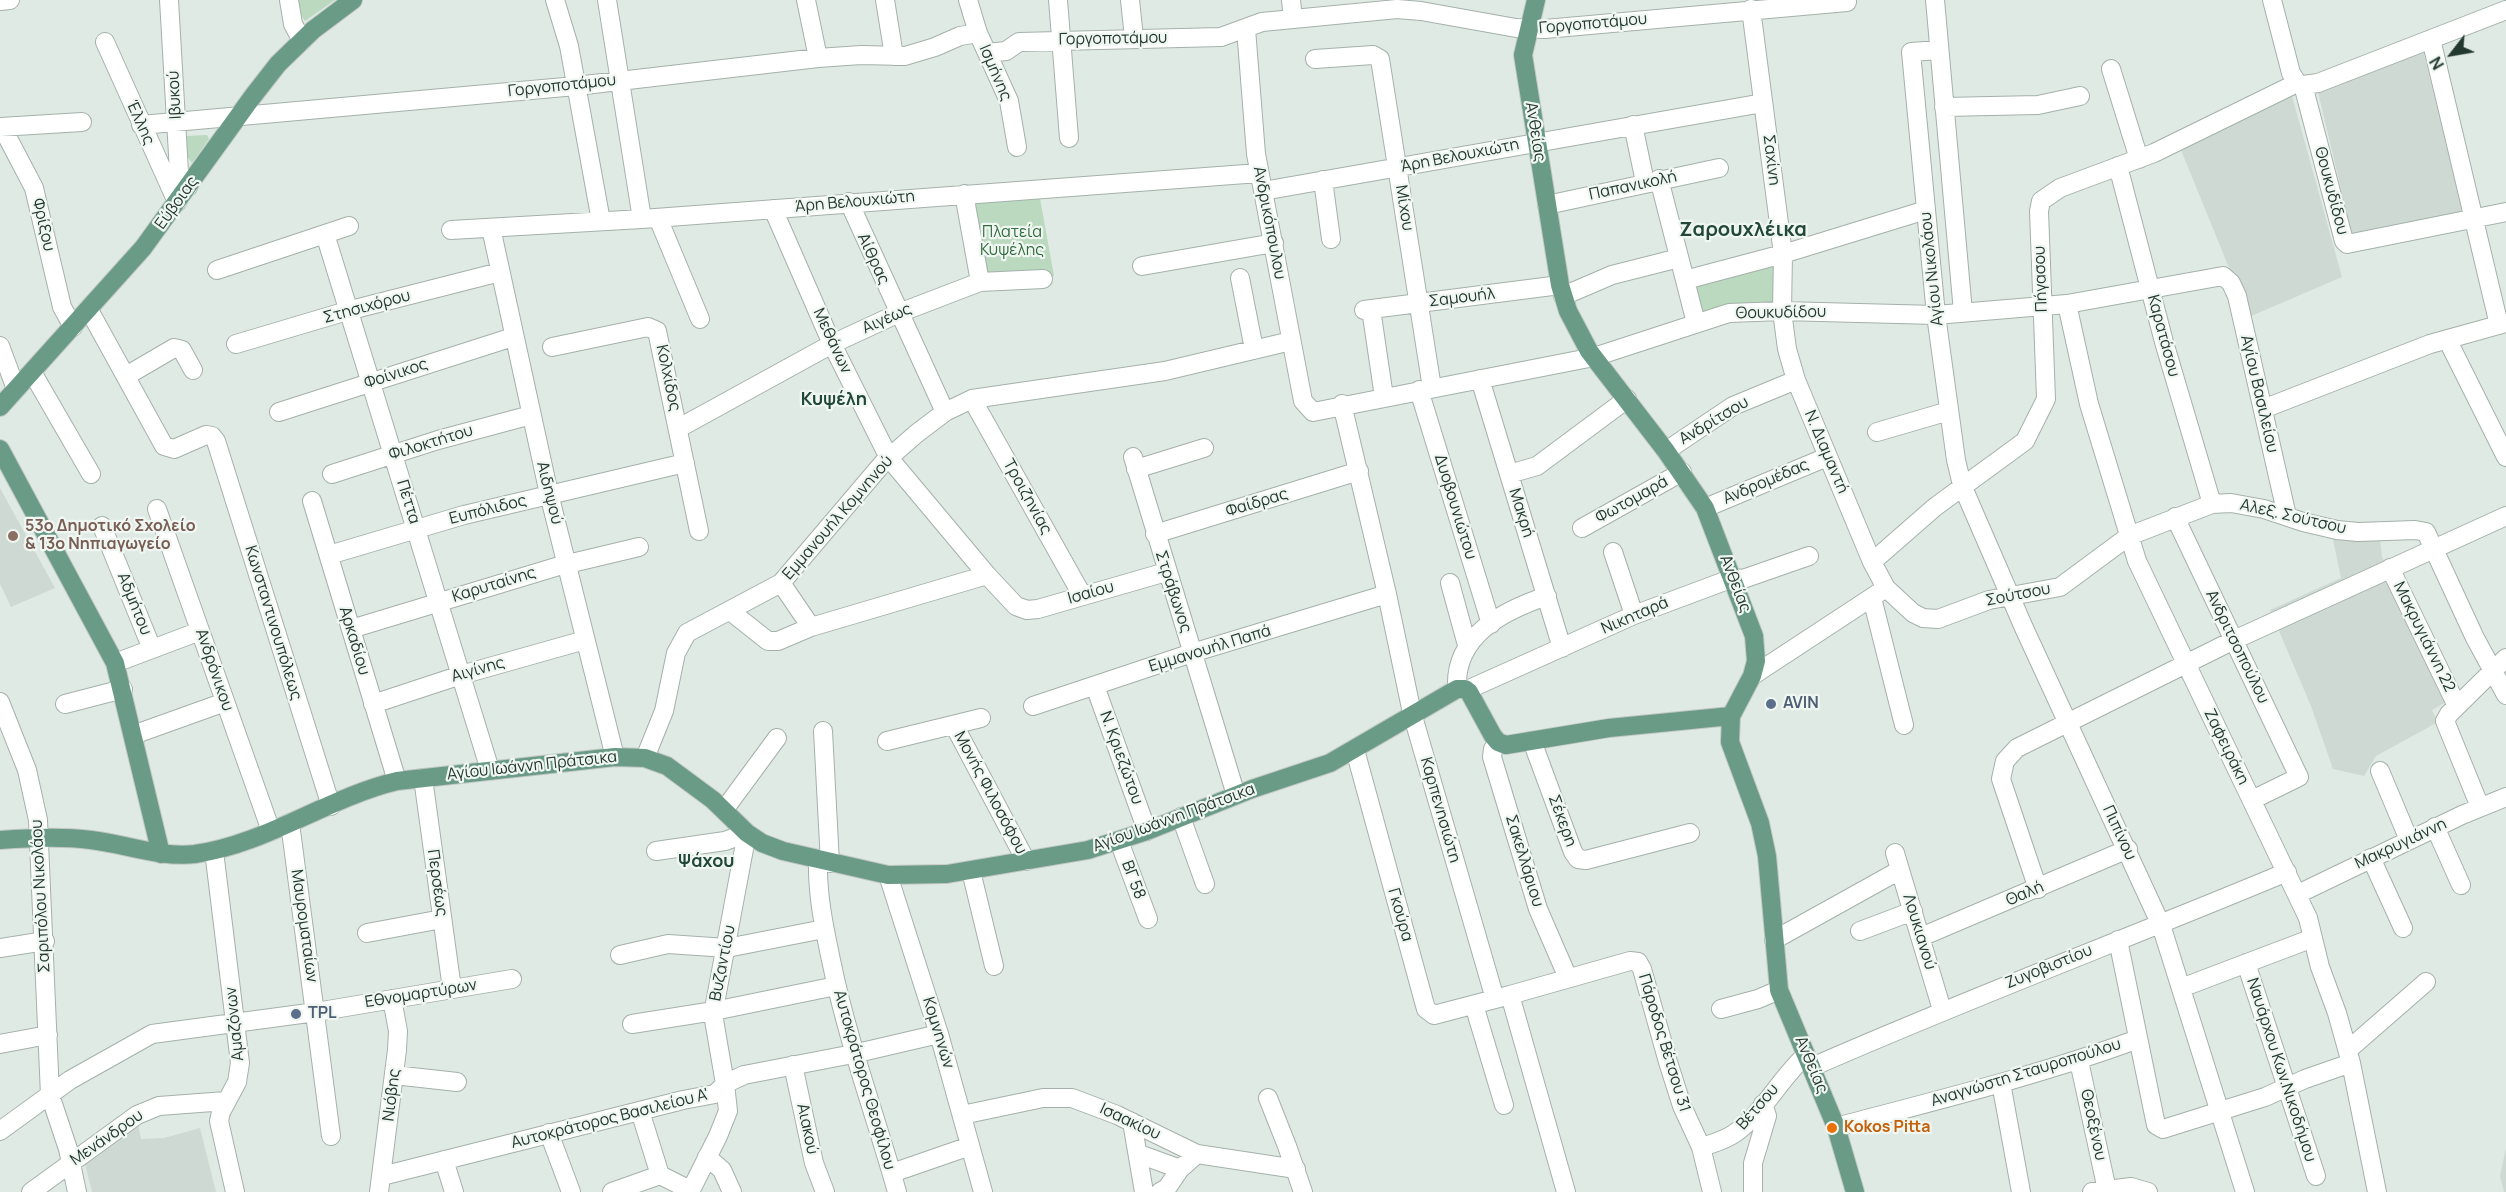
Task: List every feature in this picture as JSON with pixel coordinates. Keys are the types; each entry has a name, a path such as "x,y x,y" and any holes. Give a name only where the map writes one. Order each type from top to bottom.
{"main road":[{"name":"Εύβοιας","path":"0,407 143,248 266,78 302,40 353,0"},
{"name":"Ανθείας","path":"1536,0 1523,55 1562,291 1574,325 1594,357 1682,472 1705,508 1754,636 1756,661 1752,676 1731,716 1730,742 1760,823 1767,856 1779,990 1836,1127 1855,1192"},
{"path":"0,449 115,663 161,854"},
{"name":"Αγίου Ιωάννη Πράτσικα","path":"0,840 39,838 91,840 161,854 187,855 214,851 271,831 396,781 615,757 645,758 677,773 724,810 747,833 772,847 824,862 888,875 927,875 971,871 1088,850 1147,831 1236,795 1322,766 1355,750 1412,713 1462,690"},
{"path":"1462,690 1498,742 1508,745 1609,728 1731,716"}],"street":[{"path":"0,1 10,0"},
{"name":"Ιβυκού","path":"169,0 179,172 188,187"},
{"path":"289,0 293,24 302,40"},
{"path":"555,0 566,34 601,220"},
{"path":"607,0 620,80 650,218 700,319"},
{"path":"806,0 818,58"},
{"path":"885,0 894,56"},
{"name":"Ισμήνης","path":"968,0 978,33 1009,101 1017,147"},
{"path":"1058,0 1069,138"},
{"path":"1130,0 1134,38"},
{"path":"1291,0 1293,19"},
{"name":"Αγίου Νικολάου","path":"1935,0 1964,312"},
{"path":"2272,0 2291,73 2300,84"},
{"name":"Γοργοποτάμου","path":"987,53 1005,51 1019,42 1221,37 1262,22 1402,9 1528,29 1583,27 1751,9 1846,2"},
{"name":"Σαχίνη","path":"1751,9 1783,254 1782,311"},
{"name":"Πήγασου","path":"1872,562 1962,485 2025,441 2043,408 2046,399 2040,204 2045,197 2060,188 2139,159 2300,84 2318,83 2506,10"},
{"name":"Ανδρικόπουλου","path":"1246,29 1259,173 1303,401 1313,412"},
{"name":"Γοργοποτάμου","path":"141,125 576,86 818,58 861,55 909,56 960,36 978,33"},
{"path":"2263,409 2344,376 2447,339 2503,324 2474,219 2431,39"},
{"name":"Έλλης","path":"105,42 177,202"},
{"name":"Αγίου Νικολάου","path":"1939,50 1911,52 1936,315 1962,485"},
{"name":"Μίχου","path":"1315,59 1373,55 1380,59 1420,304 1425,389"},
{"path":"2110,69 2139,159"},
{"name":"Θουκυδίδου","path":"2300,84 2344,241 2347,244 2506,212"},
{"path":"1944,107 2042,105 2080,96"},
{"name":"Άρη Βελουχιώτη","path":"1263,191 1633,124 1763,103"},
{"path":"1,127 82,122"},
{"path":"1633,124 1679,258 1696,323"},
{"name":"Φρίξου","path":"1,127 37,196 62,307 73,327"},
{"name":"Καρατάσου","path":"2118,166 2150,289 2212,504"},
{"name":"Παπανικολή","path":"1547,205 1719,168"},
{"name":"Άρη Βελουχιώτη","path":"451,230 650,218 1259,173"},
{"path":"1323,180 1331,239"},
{"path":"964,194 980,282"},
{"name":"Αίθρας","path":"849,202 945,412"},
{"name":"Μεθάνων","path":"773,209 832,344 889,458 987,575 1016,606"},
{"path":"1685,280 1783,254 1926,210"},
{"path":"217,270 349,226"},
{"name":"Αιδηψού","path":"491,228 549,494 615,757"},
{"name":"Πέττα","path":"325,234 490,770"},
{"path":"1142,266 1274,243"},
{"name":"Σαμουήλ","path":"1384,397 1367,310 1562,291 1612,275 1679,258"},
{"name":"Στησιχόρου","path":"236,345 347,311 500,272"},
{"name":"Θουκυδίδου","path":"1313,412 1594,357 1729,313 1782,311 1936,315 2067,304 2223,276"},
{"name":"Αγίου Βασιλείου","path":"2223,276 2231,283 2236,296 2287,516"},
{"path":"1240,278 1254,349"},
{"name":"Αιγέως","path":"678,428 832,344 899,313 980,282 1042,279"},
{"name":"Ζαφειράκη","path":"2067,304 2087,396 2142,572 2308,918 2320,967 2349,1057 2377,1192"},
{"path":"88,310 126,376 174,348 182,350 193,370"},
{"name":"Ν. Διαμαντή","path":"1782,311 1787,349 1796,380 1872,562 1879,593"},
{"name":"Κολχίδος","path":"552,347 648,327 655,329 659,335 699,531"},
{"name":"Φοίνικος","path":"279,412 513,337"},
{"path":"2447,339 2506,457"},
{"name":"Εμμανουήλ Κομνηνού","path":"645,758 664,711 681,641 687,633 782,582 889,458 945,412 972,399 1166,371 1291,341"},
{"path":"0,346 16,389"},
{"path":"32,372 91,474"},
{"name":"Κωνσταντινουπόλεως","path":"126,376 164,446 174,449 206,435 212,436 216,441 331,806"},
{"name":"Μακρή","path":"1480,379 1562,648"},
{"name":"Ανδρίτσου","path":"1666,451 1733,406 1796,380"},
{"name":"Δυοβουνιώτου","path":"1425,389 1491,624"},
{"name":"Τροιζηνίας","path":"972,399 1082,595"},
{"path":"1509,474 1537,465 1627,399"},
{"name":"Καρπενησιώτη","path":"1342,405 1387,594 1412,713 1566,1192"},
{"path":"1877,432 1949,411"},
{"name":"Φιλοκτήτου","path":"332,474 393,454 531,415"},
{"name":"Στράβωνος","path":"1204,448 1134,463 1236,795"},
{"name":"Ανδρομέδας","path":"1705,508 1827,457"},
{"name":"Ευπόλιδος","path":"328,555 549,494 685,463"},
{"name":"Φαίδρας","path":"1155,534 1359,471"},
{"name":"Φωτομαρά","path":"1582,528 1682,472"},
{"name":"Πιπίνου","path":"1962,485 2009,596 2128,849 2161,925 2245,1192"},
{"name":"Αρκαδίου","path":"312,501 396,781"},
{"name":"Αλεξ. Σούτσου","path":"2212,504 2239,504 2328,528 2348,531 2420,530 2428,535 2435,549"},
{"name":"Σούτσου","path":"1879,593 1913,612 1932,619 1975,604 2060,587 2129,536 2212,504"},
{"name":"Ανδρόνικου","path":"157,509 271,831"},
{"path":"2038,889 2002,785 2001,770 2005,761 2017,748 2234,640 2506,516"},
{"name":"Ανδριτσοπούλου","path":"2175,517 2299,777 2252,800"},
{"name":"Αδμήτου","path":"102,526 152,650"},
{"name":"Καρυταίνης","path":"351,629 566,564 639,547"},
{"path":"2435,549 2475,638 2502,684"},
{"path":"1614,552 1634,615"},
{"name":"Νικηταρά","path":"1462,690 1634,615 1733,578 1743,579 1809,556"},
{"name":"Μακρυγιάννη 22","path":"2390,568 2451,712 2445,726 2480,807"},
{"name":"Ισαίου","path":"1016,606 1027,610 1038,609 1166,572"},
{"path":"730,611 768,641 778,641 811,627 987,575"},
{"path":"782,582 811,627"},
{"path":"1450,583 1467,645"},
{"path":"1752,676 1879,593 1904,725"},
{"name":"Εμμανουήλ Παπά","path":"1033,706 1192,653 1387,594"},
{"path":"1462,690 1458,669 1467,645 1491,624 1518,606 1547,596"},
{"path":"115,663 200,631"},
{"name":"Αιγίνης","path":"373,704 461,675 585,640"},
{"path":"2502,684 2506,658"},
{"path":"2451,712 2502,684"},
{"name":"Ν. Κριεζώτου","path":"1095,686 1147,831"},
{"path":"65,704 123,689"},
{"path":"133,735 225,702"},
{"name":"Σαριπόλου Νικολάου","path":"1,707 27,770 39,838 50,1095 71,1163 77,1192"},
{"path":"887,741 981,718"},
{"name":"Μονής Φιλοσόφου","path":"954,725 1026,861"},
{"name":"Αυτοκράτορος Θεοφίλου","path":"823,730 824,862 818,888 824,929 853,1054 897,1192"},
{"path":"724,810 777,738"},
{"name":"Σέκερη","path":"1532,741 1573,852 1578,859 1586,860 1690,833"},
{"name":"Σακελλάριου","path":"1498,742 1493,749 1492,758 1538,909 1568,978"},
{"name":"Γκούρα","path":"1355,750 1426,1008 1434,1015 1502,997"},
{"path":"2380,771 2409,840"},
{"name":"Περσέως","path":"423,778 452,989"},
{"name":"Μακρυγιάννη","path":"2298,894 2435,827 2506,797"},
{"path":"1181,817 1205,884"},
{"name":"Μαυροματαίων","path":"291,823 331,1136"},
{"path":"2435,827 2461,885"},
{"path":"656,851 725,841 747,833"},
{"name":"Βυζαντίου","path":"690,1191 727,1116 725,1084 714,1011 747,833"},
{"name":"ΒΓ 58","path":"1119,841 1148,919"},
{"name":"Θαλή","path":"1921,937 2128,849"},
{"name":"Αμαζόνων","path":"214,851 240,1063 237,1082 226,1101 219,1121 235,1192"},
{"path":"2371,858 2403,928"},
{"name":"Λουκιανού","path":"1774,940 1898,862 1942,1010"},
{"path":"971,871 994,966"},
{"name":"Ζυγοβιστίου","path":"1809,1061 2161,925 2287,872"},
{"name":"Κομνηνών","path":"888,875 939,1034 983,1192"},
{"path":"1860,931 1913,911"},
{"path":"367,933 442,919"},
{"path":"620,956 668,944 727,948 824,929"},
{"path":"2181,988 2313,938"},
{"path":"2118,940 2138,1039"},
{"path":"0,948 45,941"},
{"name":"Πάροδος Βέτσου 31","path":"1502,997 1630,961 1638,962 1682,1106 1701,1147"},
{"name":"Ναυάρχου Κων.Νικοδήμου","path":"2246,963 2316,1176"},
{"name":"Εθνομαρτύρων","path":"0,1131 83,1072 153,1034 316,1012 512,979"},
{"path":"2349,1057 2426,982"},
{"path":"632,1024 714,1011 836,986"},
{"path":"1721,1009 1758,999 1779,990"},
{"name":"Νιόβης","path":"381,1184 398,1034 392,999"},
{"path":"1474,1005 1504,1105"},
{"name":"Αυτοκράτορος Βασιλείου A'","path":"381,1184 444,1160 715,1094 725,1084 744,1075 853,1054 939,1034"},
{"path":"0,1044 48,1035"},
{"name":"Αναγνώστη Σταυροπούλου","path":"1836,1127 2079,1061 2138,1039 2156,1125 2163,1129 2221,1112 2286,1088 2349,1057"},
{"name":"Βέτσου","path":"1701,1147 1732,1135 1763,1104 1790,1070 1809,1061"},
{"name":"Θεοξένου","path":"2079,1061 2099,1191"},
{"name":"Αιακού","path":"794,1065 814,1163 825,1192"},
{"path":"394,1075 457,1082"},
{"path":"2001,1083 2021,1192"},
{"name":"Ισαακίου","path":"962,1115 1043,1098 1067,1097 1087,1102 1197,1154 1296,1169"},
{"path":"1268,1098 1303,1192"},
{"name":"Μενάνδρου","path":"31,1192 137,1115 159,1106 226,1101"},
{"path":"1753,1192 1753,1163 1767,1116 1763,1104"},
{"path":"640,1111 660,1175 690,1191"},
{"path":"1132,1122 1144,1192"},
{"path":"549,1133 571,1192"},
{"path":"892,1173 970,1146"},
{"path":"1701,1147 1712,1192"},
{"path":"1160,1192 1170,1185 1180,1169 1197,1154"},
{"path":"1139,1155 1180,1169"},
{"path":"707,1157 722,1170 732,1192"},
{"path":"444,1160 454,1192"},
{"path":"612,1192 660,1175"},
{"path":"2099,1191 2131,1187 2148,1192"}],"shaded area":[{"path":"2423,50 2462,210 2458,214 2352,235 2318,92"},
{"path":"2285,93 2292,96 2342,277 2249,317 2181,150"},
{"name":"53ο Δημοτικό Σχολείο & 13ο Νηπιαγωγείο","path":"0,488 55,588 11,607 0,584"},
{"path":"2332,535 2380,537 2382,557 2450,700 2432,710 2438,722 2376,756 2364,776 2333,769 2311,706 2270,610 2341,578"},
{"path":"138,1123 141,1139 164,1138 200,1128 216,1192 92,1192 84,1160"},
{"path":"2506,1148 2506,1192 2504,1192 2500,1176"}],"green space":[{"path":"299,0 335,0 305,21 299,12"},
{"path":"207,135 209,139 192,163 187,156 186,136"},
{"name":"Πλατεία Κυψέλης","path":"1039,193 1054,276 983,278 969,198"},
{"path":"1783,254 1782,311 1696,323 1685,280"}],"place":[{"name":"53ο Δημοτικό Σχολείο & 13ο Νηπιαγωγείο","path":"13,536"},
{"name":"AVIN","path":"1771,704"},
{"name":"TPL","path":"296,1014"},
{"name":"Kokos Pitta","path":"1832,1128"}],"district":[{"name":"Ζαρουχλέικα","path":"1743,230"},
{"name":"Κυψέλη","path":"834,400"},
{"name":"Ψάχου","path":"706,862"}]}
